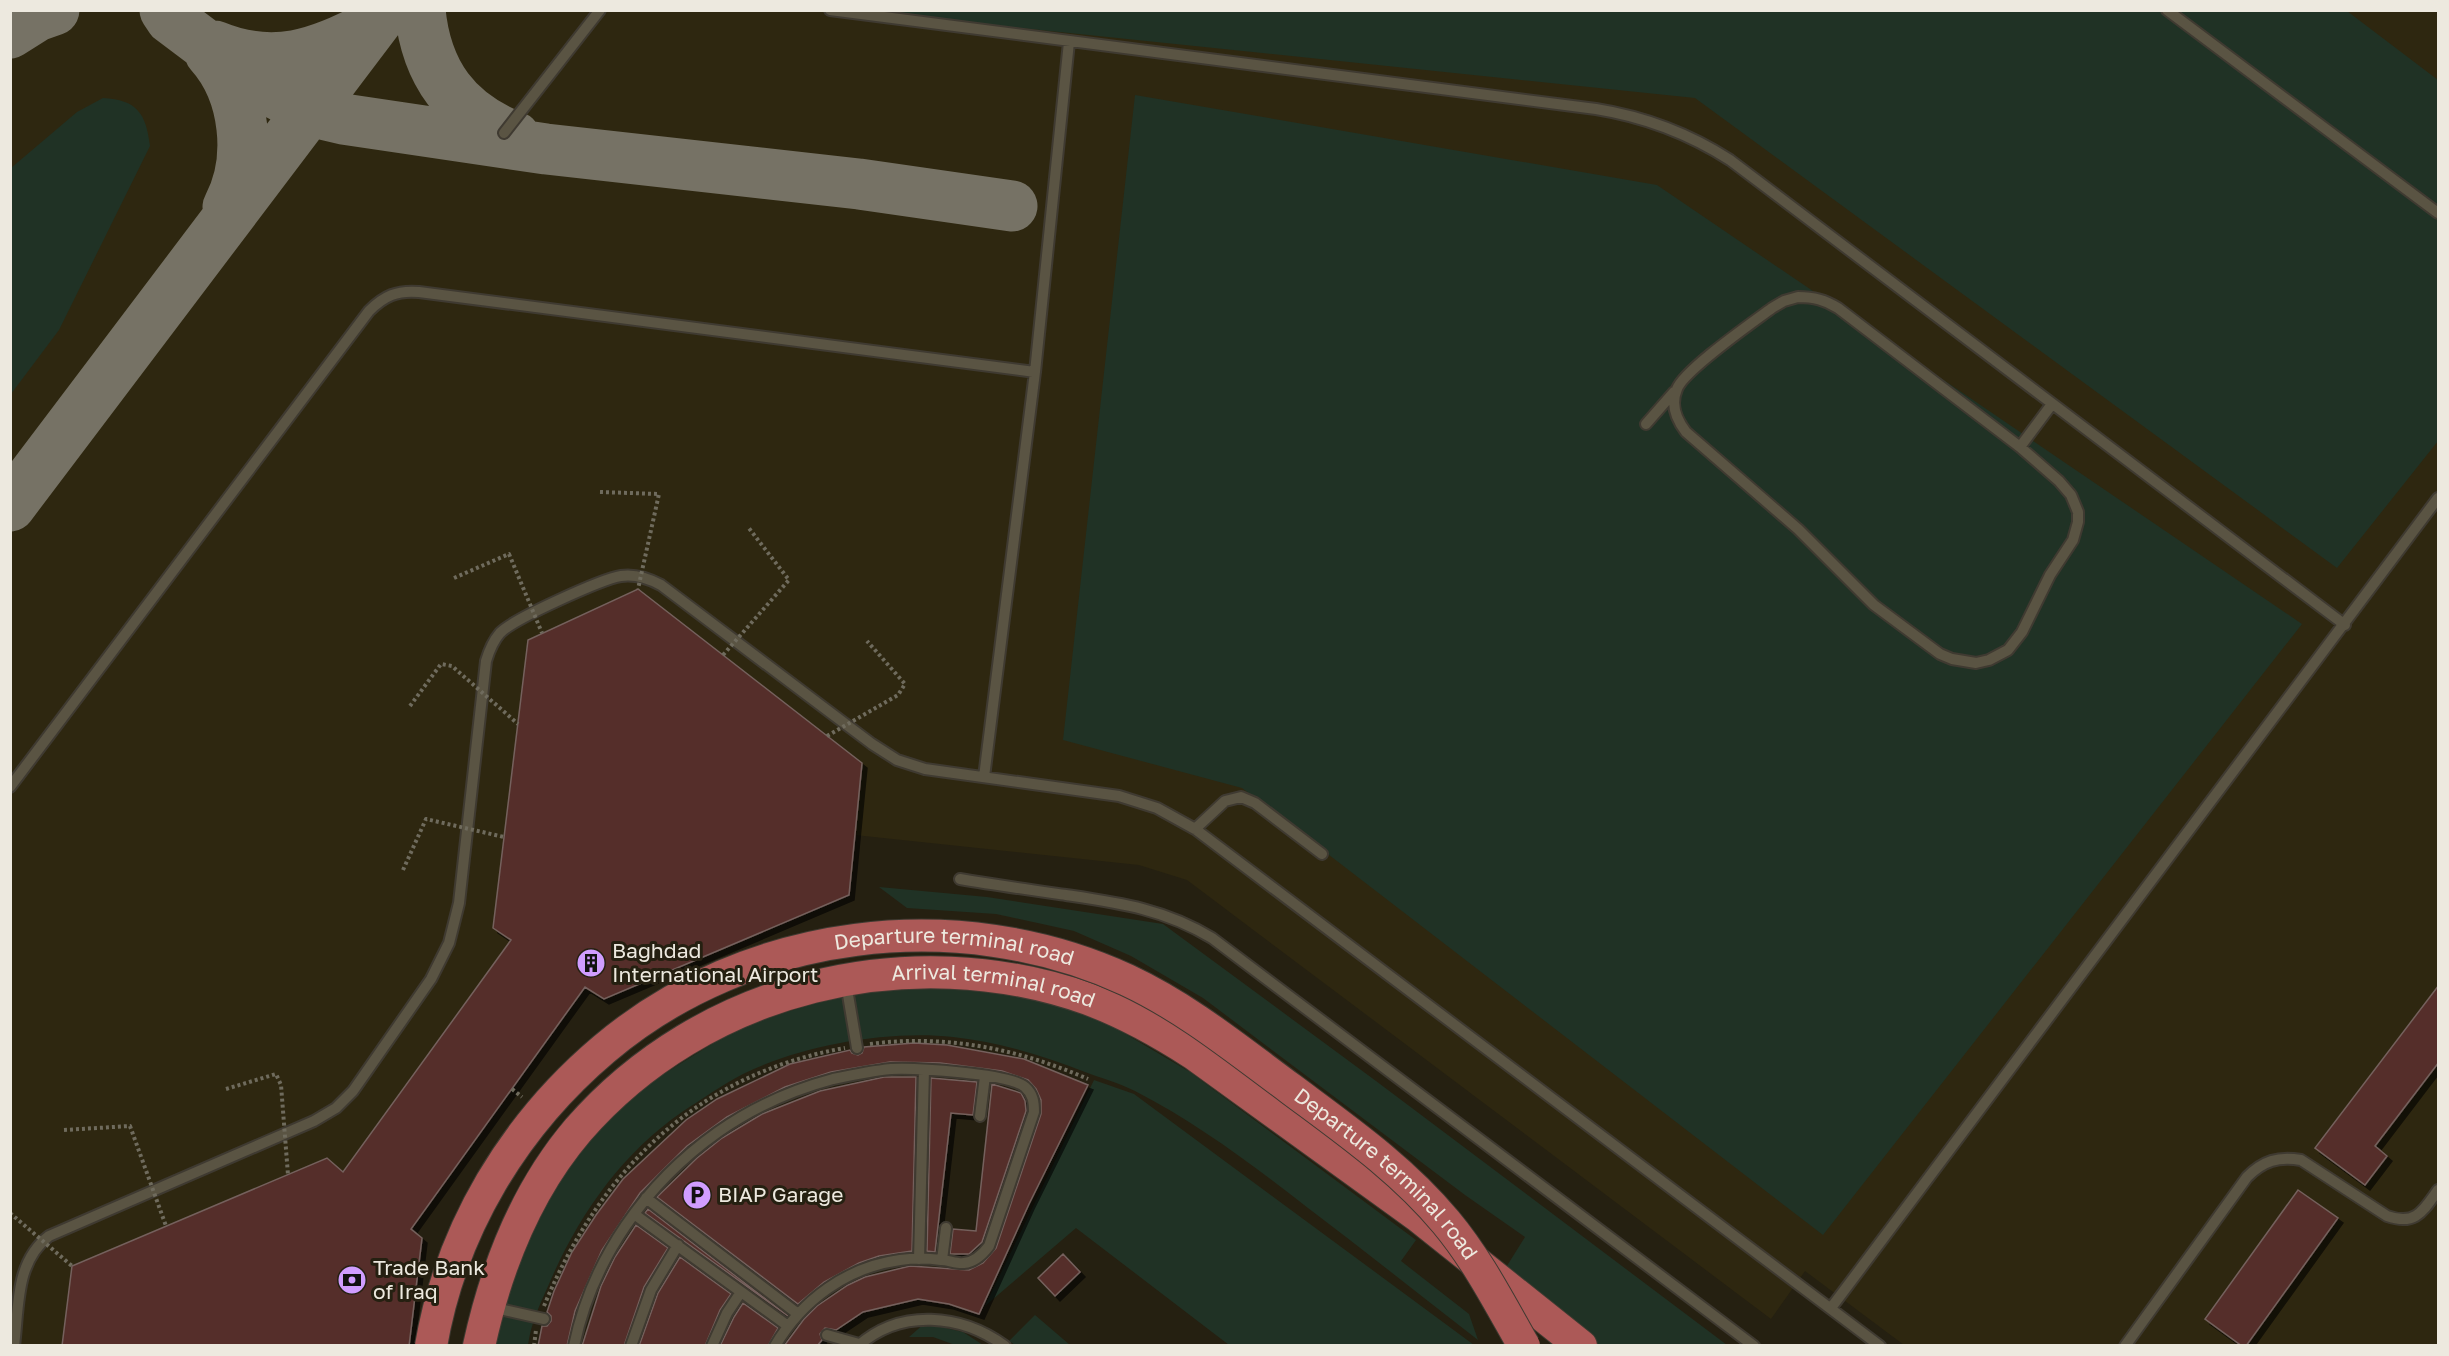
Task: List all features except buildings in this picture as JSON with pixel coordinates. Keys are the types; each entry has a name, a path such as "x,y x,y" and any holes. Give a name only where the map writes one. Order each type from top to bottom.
{"main road":[{"name":"Departure terminal road","path":"431,1346 444,1290 459,1246 495,1174 515,1143 546,1104 617,1038 683,995 758,962 799,950 844,941 888,936 931,935 982,939 1031,948 1079,961 1126,980 1170,1002 1213,1031 1377,1153 1408,1180 1450,1226 1524,1346"},
{"name":"Arrival terminal road","path":"479,1346 488,1306 510,1243 540,1184 579,1130 603,1105 656,1060 715,1024 778,996 845,979 885,973 926,971 1009,979 1049,987 1088,999 1162,1034 1194,1054 1418,1216 1581,1346"}],"lane":[{"path":"504,133 600,10"},
{"path":"830,10 1596,109 1653,122 1680,132 1730,160 2345,625"},
{"path":"2167,10 2439,213"},
{"path":"984,777 1035,372 1070,42"},
{"path":"10,787 369,312 379,301 391,294 405,291 419,292 1035,372"},
{"path":"1646,424 1690,371 1772,308 1798,297 1812,297 1838,308 2020,447 2059,481 2071,495 2078,512 2073,540 2050,576 2016,642 2008,650 1989,660 1964,662 1941,654 1874,605 1798,529 1686,432 1675,412 1676,389"},
{"path":"2020,447 2052,404"},
{"path":"1831,1308 2438,500"},
{"path":"15,1346 22,1276 28,1258 39,1244 60,1230 326,1115 353,1091 431,979 449,943 459,903 489,651 500,632 518,620 611,578 632,576 652,580 661,585 884,753 897,760 925,769 1119,796 1157,808 1195,829 1880,1346"},
{"path":"1195,829 1225,801 1241,797 1255,802 1322,854"},
{"path":"960,879 1130,905 1164,914 1197,928 1754,1346"},
{"path":"845,979 857,1047"},
{"path":"574,1346 586,1303 598,1274 634,1214 646,1198 695,1149 719,1131 773,1100 822,1083 862,1073 892,1069 924,1070 985,1076 1024,1086 1031,1093 1034,1112 989,1246 983,1254 963,1263 919,1259 889,1262 859,1271 823,1292 798,1314 775,1346"},
{"path":"919,1259 924,1070"},
{"path":"980,1116 985,1076"},
{"path":"2125,1346 2247,1177 2258,1166 2286,1157 2301,1160 2387,1216 2398,1220 2410,1219 2420,1214 2439,1190"},
{"path":"646,1198 798,1314"},
{"path":"634,1214 788,1326"},
{"path":"942,1260 946,1228"},
{"path":"631,1346 651,1290 678,1245"},
{"path":"712,1346 727,1313 741,1292"},
{"path":"488,1306 541,1319"},
{"path":"827,1335 859,1345 891,1326 928,1319 964,1324 981,1331 1005,1346"}],"path":[{"path":"600,492 659,494 638,589"},
{"path":"723,655 789,580 748,527"},
{"path":"454,578 509,554 542,633"},
{"path":"826,736 898,695 905,684 867,641"},
{"path":"410,706 441,664 452,666 518,724"},
{"path":"403,870 426,819 504,837"},
{"path":"534,1346 541,1319 567,1252 591,1214 626,1167 649,1145 709,1099 747,1078 790,1060 857,1047 908,1041 948,1041 1049,1062 1088,1079"},
{"path":"226,1089 276,1074 281,1085 288,1175"},
{"path":"64,1130 130,1126 166,1226"},
{"path":"10,1213 72,1266"}],"shaded area":[{"name":"Baghdad International Airport","path":"10,11 2438,11 2438,1345 1904,1345 1805,1271 1771,1319 1187,880 1139,865 855,835 849,895 604,999 584,987 412,1229 422,1238 409,1345 11,1345"}],"green space":[{"path":"858,11 2347,11 2438,80 2438,441 2337,568 1695,98"},
{"path":"1135,95 1657,185 2302,624 1823,1235 1242,788 1063,740"},
{"path":"103,98 124,102 138,110 146,125 150,146 59,330 11,394 11,168 77,112"},
{"path":"879,887 987,897 1163,924 1727,1345 1593,1345 1505,1269 1525,1237 1465,1195 1203,998 1131,956 1074,931 996,914 907,908"},
{"path":"887,986 991,989 1085,1010 1190,1072 1416,1240 1401,1261 1469,1314 1478,1340 1245,1161 1158,1103 1123,1086 1036,1055 987,1042 928,1035 846,1042 792,1055 743,1074 682,1112 640,1147 621,1167 588,1211 573,1234 546,1291 534,1321 528,1345 489,1346 503,1294 554,1189 591,1138 635,1092 736,1029 826,999"},
{"path":"1094,1080 1134,1094 1474,1345 1229,1345 1076,1228 985,1306"},
{"path":"1035,1315 1070,1345 1015,1345 1009,1341"},
{"path":"925,1323 963,1332 983,1345 955,1345 933,1337 909,1337"}],"taxiway":[{"path":"10,33 37,16 54,10"},
{"path":"165,10 171,19 256,83 309,111 343,119 546,149 859,184 1012,206"},
{"path":"10,506 385,10"},
{"path":"420,10 429,53 437,72 448,88 476,116 494,128 515,137"},
{"path":"215,46 236,53 276,58 314,51 371,26"},
{"path":"210,53 232,87 242,127 241,169 228,207"}],"place":[{"name":"Baghdad International Airport","path":"591,963"},
{"name":"BIAP Garage","path":"697,1195"},
{"name":"Trade Bank of Iraq","path":"352,1280"}]}
